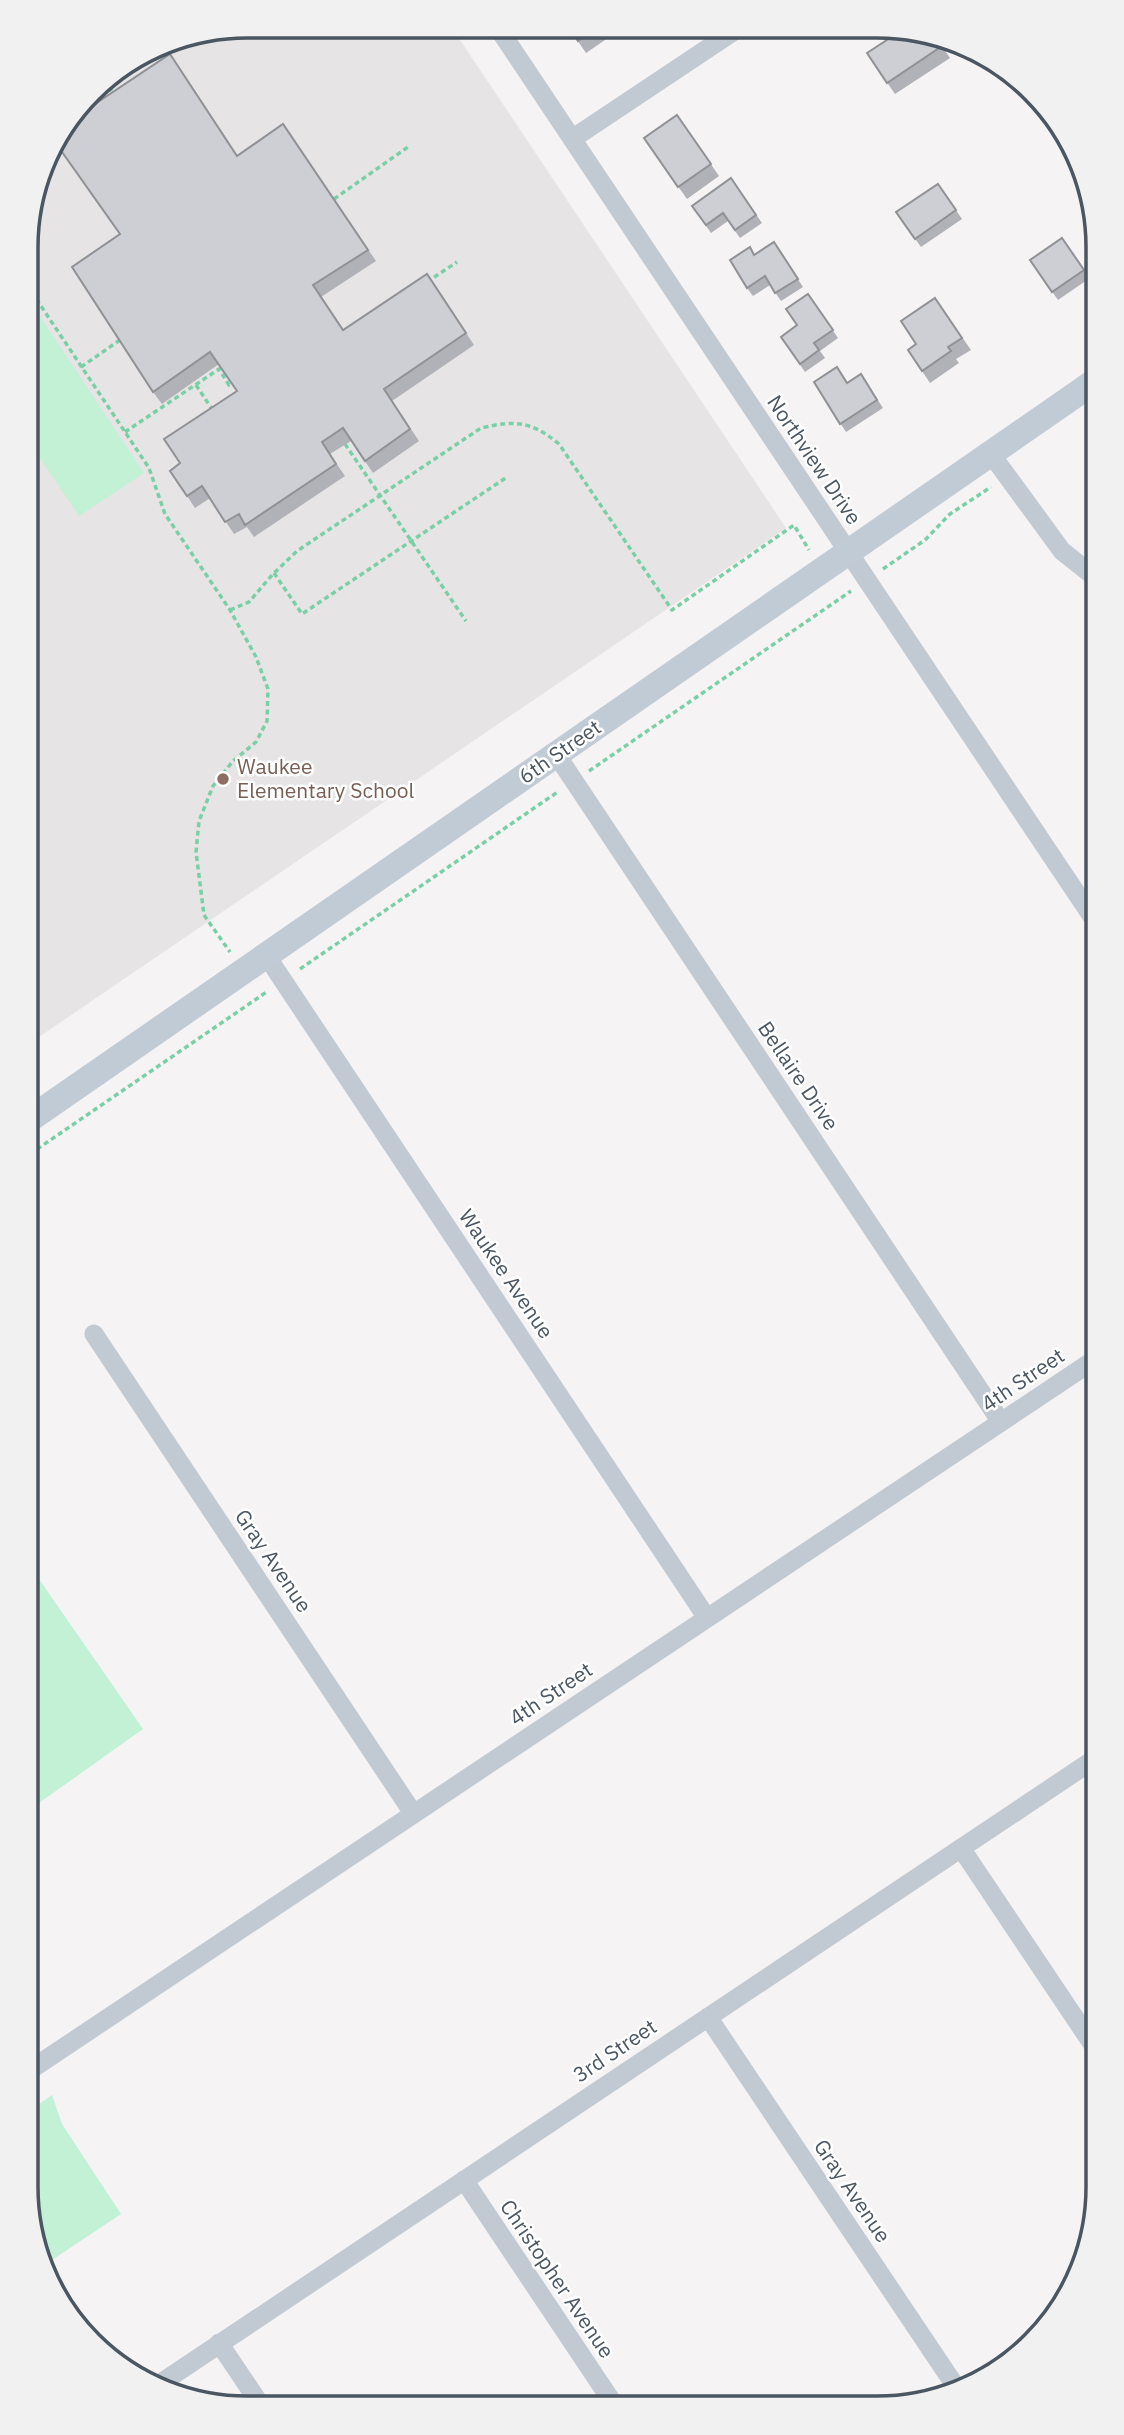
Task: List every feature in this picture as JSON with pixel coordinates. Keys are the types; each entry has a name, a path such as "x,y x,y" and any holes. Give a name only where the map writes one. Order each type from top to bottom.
{"main road":[{"name":"6th Street","path":"39,1113 1086,388"}],"street":[{"name":"Northview Drive","path":"505,38 1086,907"},
{"path":"572,139 724,38"},
{"path":"991,454 1062,551 1086,570"},
{"name":"Bellaire Drive","path":"556,754 1001,1422"},
{"name":"Waukee Avenue","path":"266,955 707,1618"},
{"name":"Gray Avenue","path":"94,1334 413,1813"},
{"name":"4th Street","path":"38,2065 1085,1366"},
{"name":"3rd Street","path":"166,2379 1085,1765"},
{"path":"961,1848 1085,2033"},
{"name":"Gray Avenue","path":"708,2017 953,2382"},
{"name":"Christopher Avenue","path":"464,2180 608,2396"},
{"path":"219,2343 255,2396"}],"path":[{"path":"110,90 120,104"},
{"path":"334,199 408,147"},
{"path":"424,284 457,262"},
{"path":"39,303 149,468 165,514 230,610 256,657 268,689 267,720 262,731 256,742 233,761 213,786 199,821 196,852 204,915 227,948"},
{"path":"81,367 120,340"},
{"path":"125,432 219,369 229,385 232,383"},
{"path":"196,385 213,411"},
{"path":"230,610 249,601 274,572 298,551 481,428 501,423 525,423 544,432 559,444 672,610 794,525 806,546"},
{"path":"345,444 466,621"},
{"path":"880,571 925,540 950,514 1007,476"},
{"path":"274,572 302,614 507,477"},
{"path":"835,588 841,597"},
{"path":"39,1148 272,987"}],"shaded area":[{"name":"Waukee Elementary School","path":"459,38 786,528 39,1037 40,221 60,155 90,110 120,82 155,60 221,40"}],"green space":[{"path":"39,315 144,473 79,516 39,457"},
{"path":"38,1578 143,1729 38,1804"},
{"path":"52,2095 62,2124 121,2214 52,2260 40,2214 38,2105"}],"building":[{"path":"888,39 938,49 887,83 867,53"},
{"path":"170,54 237,156 283,124 368,250 313,285 343,330 427,274 466,333 384,389 410,429 365,461 343,428 322,442 336,464 245,525 239,514 225,522 202,486 187,496 170,471 180,463 164,439 237,391 210,352 153,392 72,267 120,234 62,152 82,120 98,102"},
{"path":"677,115 711,164 678,187 644,138"},
{"path":"731,178 756,215 735,230 723,213 706,225 692,206"},
{"path":"938,184 956,210 915,239 896,212"},
{"path":"1062,238 1084,270 1052,292 1030,260"},
{"path":"774,242 798,279 775,293 765,276 747,288 730,260 750,247 754,255"},
{"path":"808,294 833,330 814,343 819,350 800,364 781,337 797,325 786,309"},
{"path":"935,298 962,338 948,347 951,351 922,371 908,350 916,344 901,321"},
{"path":"837,367 847,383 861,374 877,400 840,424 814,382"}],"place":[{"name":"Waukee Elementary School","path":"223,779"}]}
